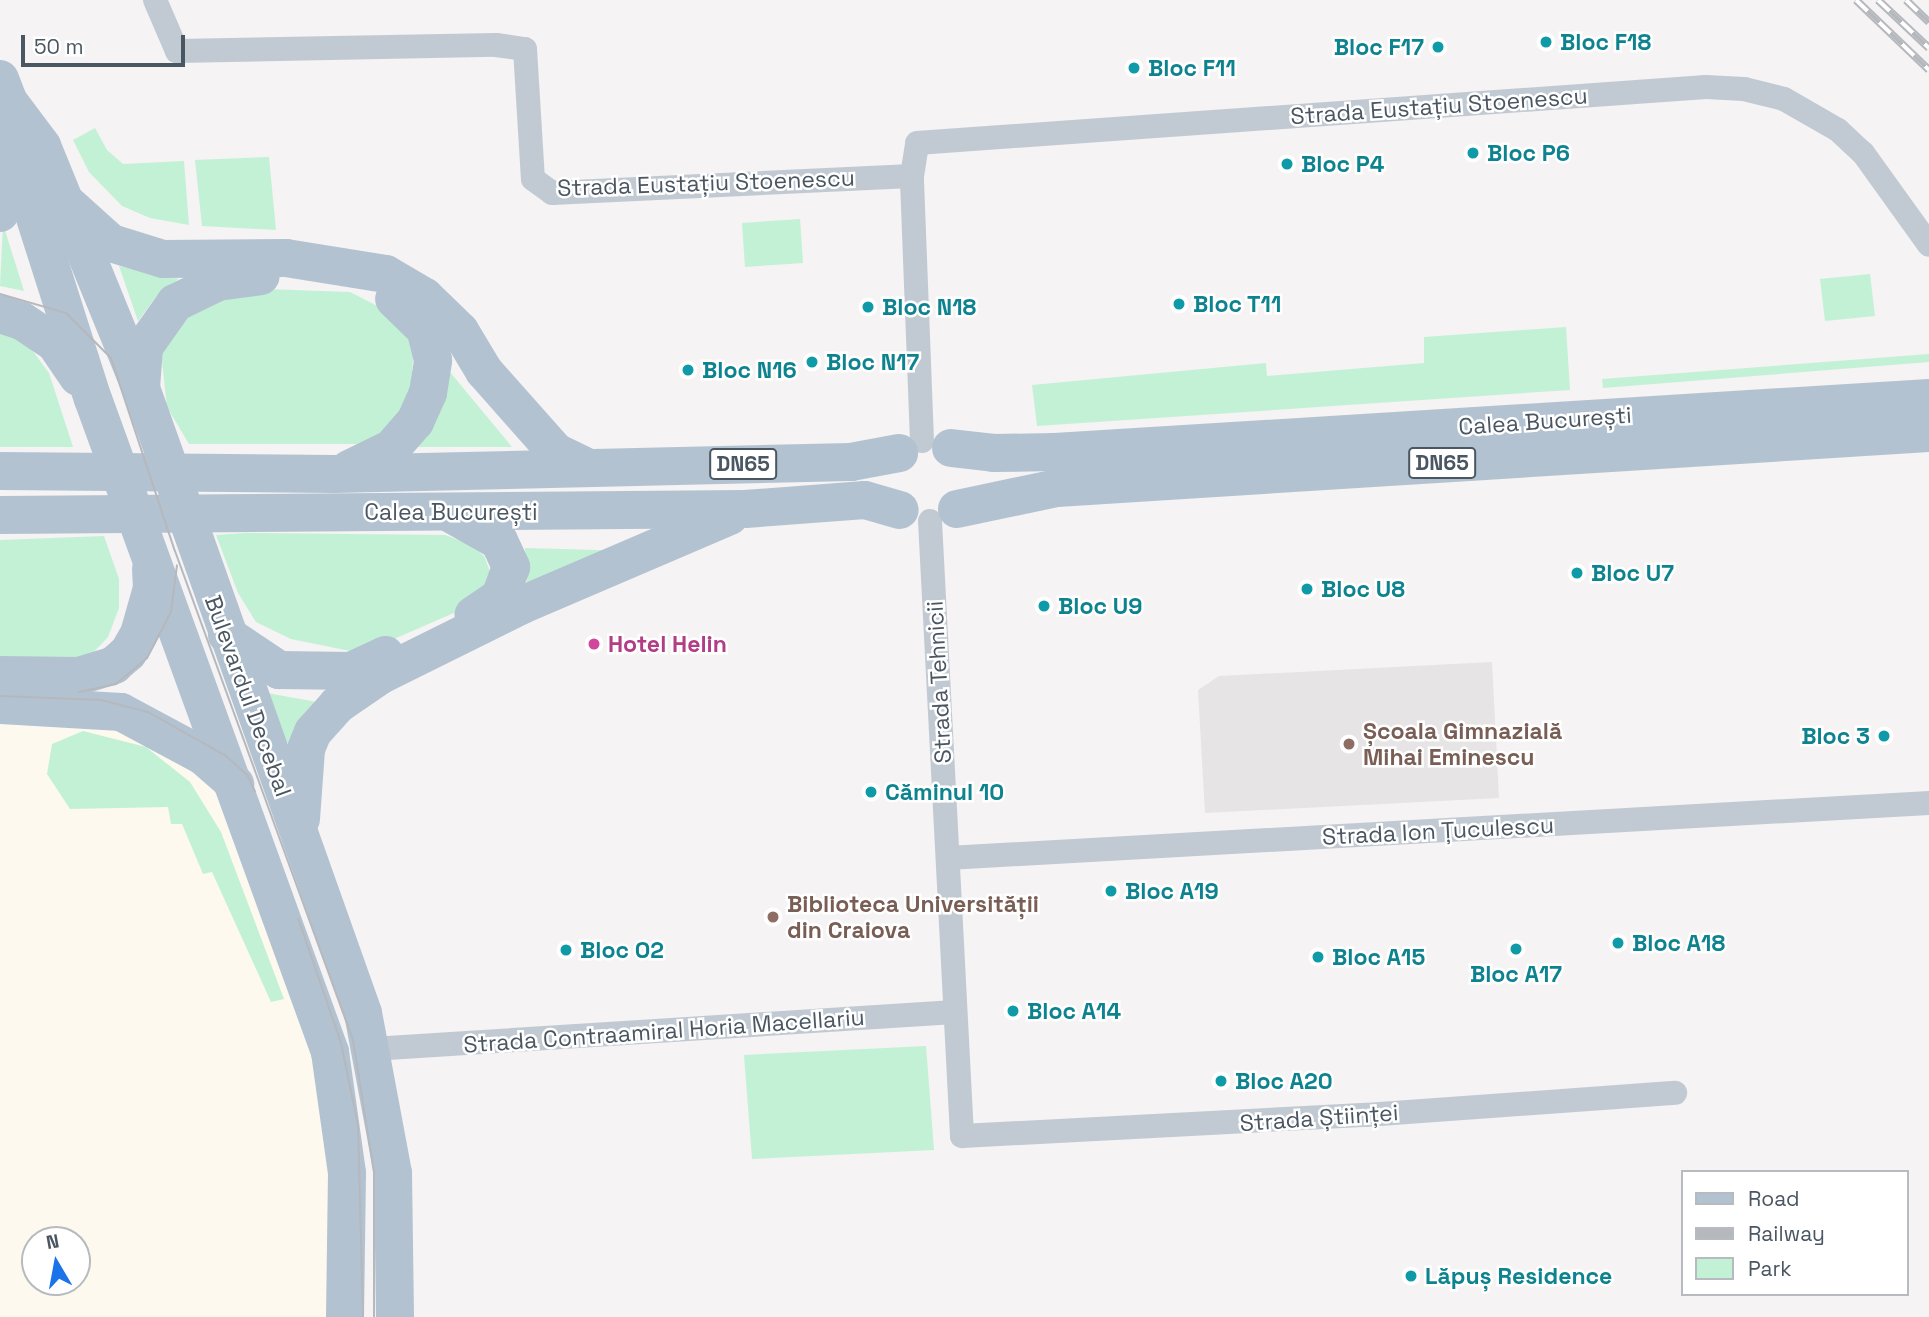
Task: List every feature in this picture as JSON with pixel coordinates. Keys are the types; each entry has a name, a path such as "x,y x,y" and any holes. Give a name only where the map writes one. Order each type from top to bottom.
{"main road":[{"name":"Bulevardul Decebal","path":"4,89 20,168 93,399 237,786 330,1052 347,1173 345,1317"},
{"name":"Bulevardul Decebal","path":"4,89 42,146 141,388 224,633 300,838 372,1049 393,1173 395,1317"},
{"path":"0,212 20,168"},
{"path":"60,192 111,243 163,259 286,258 386,274 425,297 460,331 484,372 517,412 556,452 587,467"},
{"path":"141,388 144,348 175,303 218,282 297,277 367,285 402,303 425,329 433,360 428,393 415,422 392,448 374,460 334,474"},
{"path":"0,314 22,321 55,343 93,399"},
{"name":"Calea București","path":"0,471 334,474 851,462 924,447 1055,452 1929,398"},
{"name":"Calea București","path":"0,515 745,509 865,500 929,513 1057,488 1929,433"},
{"path":"924,447 967,472 967,491 929,513 890,495 888,477 924,447"},
{"path":"300,838 306,749 313,732 337,705 381,674 522,605 745,509"},
{"path":"224,633 279,670 341,672 480,612 500,597 511,566 499,541 446,512"},
{"path":"0,675 79,676 114,665 128,653 148,611 151,560"},
{"path":"0,705 121,712 203,756 237,786"}],"street":[{"name":"Strada Eustațiu Stoenescu","path":"155,0 177,51 496,45 525,49 533,179 552,193 912,176"},
{"name":"Strada Eustațiu Stoenescu","path":"924,447 912,176 917,143 1706,87 1744,89 1784,99 1838,130 1863,153 1929,245"},
{"name":"Strada Tehnicii","path":"929,513 962,1136"},
{"name":"Strada Ion Țuculescu","path":"948,858 1929,803"},
{"name":"Strada Contraamiral Horia Macellariu","path":"372,1049 955,1012"},
{"name":"Strada Științei","path":"962,1136 1353,1116 1675,1093"}],"shaded area":[{"name":"Școala Gimnazială Mihai Eminescu","path":"1492,662 1499,798 1205,813 1198,690 1219,676"},
{"path":"65,706 237,786 330,1052 329,1317 0,1317 0,708"}],"green space":[{"path":"95,128 107,150 123,164 184,161 189,225 150,218 122,206 89,172 73,140"},
{"path":"269,157 276,230 202,226 195,160"},
{"path":"800,219 803,263 745,267 742,223"},
{"path":"3,224 24,291 0,286"},
{"path":"119,266 179,279 158,294 138,321"},
{"path":"1870,274 1875,316 1825,321 1820,279"},
{"path":"265,289 350,292 395,315 414,348 410,395 389,426 366,444 189,444 167,407 160,344 184,310"},
{"path":"1566,327 1570,390 1037,426 1032,385 1266,363 1267,376 1424,363 1424,337"},
{"path":"0,328 18,331 49,373 73,447 0,447"},
{"path":"1929,354 1929,362 1603,388 1602,379"},
{"path":"445,366 512,447 416,447"},
{"path":"216,535 445,535 470,544 484,556 493,579 472,605 378,646 350,651 291,639 256,622 238,593"},
{"path":"104,536 119,579 119,608 108,637 89,657 0,662 0,540"},
{"path":"525,548 634,551 527,588"},
{"path":"267,693 317,702 286,745"},
{"path":"83,731 146,747 190,782 221,832 284,999 271,1002 212,872 203,874 182,824 171,824 168,807 70,809 47,774 52,744"},
{"path":"926,1046 934,1150 752,1159 744,1055"}],"tram line":[{"path":"0,294 66,313 111,358 175,551 353,1040 374,1173 374,1317"},
{"path":"79,692 116,684 147,658 171,612 177,565"},
{"path":"0,696 101,700 148,712 226,756 248,776 255,792"},
{"path":"298,918 341,1043 358,1125 363,1317"}],"railway":[{"path":"1856,0 1929,70"},
{"path":"1878,0 1929,48"},
{"path":"1906,0 1929,22"}],"place":[{"name":"Bloc F18","path":"1546,42"},
{"name":"Bloc F17","path":"1438,47"},
{"name":"Bloc F11","path":"1134,68"},
{"name":"Bloc P6","path":"1473,153"},
{"name":"Bloc P4","path":"1287,164"},
{"name":"Bloc T11","path":"1179,304"},
{"name":"Bloc N18","path":"868,307"},
{"name":"Bloc N17","path":"812,362"},
{"name":"Bloc N16","path":"688,370"},
{"name":"Bloc U7","path":"1577,573"},
{"name":"Bloc U8","path":"1307,589"},
{"name":"Bloc U9","path":"1044,606"},
{"name":"Hotel Helin","path":"594,644"},
{"name":"Bloc 3","path":"1884,736"},
{"name":"Școala Gimnazială Mihai Eminescu","path":"1349,744"},
{"name":"Căminul 10","path":"871,792"},
{"name":"Bloc A19","path":"1111,891"},
{"name":"Biblioteca Universității din Craiova","path":"773,917"},
{"name":"Bloc A18","path":"1618,943"},
{"name":"Bloc A17","path":"1516,949"},
{"name":"Bloc O2","path":"566,950"},
{"name":"Bloc A15","path":"1318,957"},
{"name":"Bloc A14","path":"1013,1011"},
{"name":"Bloc A20","path":"1221,1081"},
{"name":"Lăpuș Residence","path":"1411,1276"}]}
